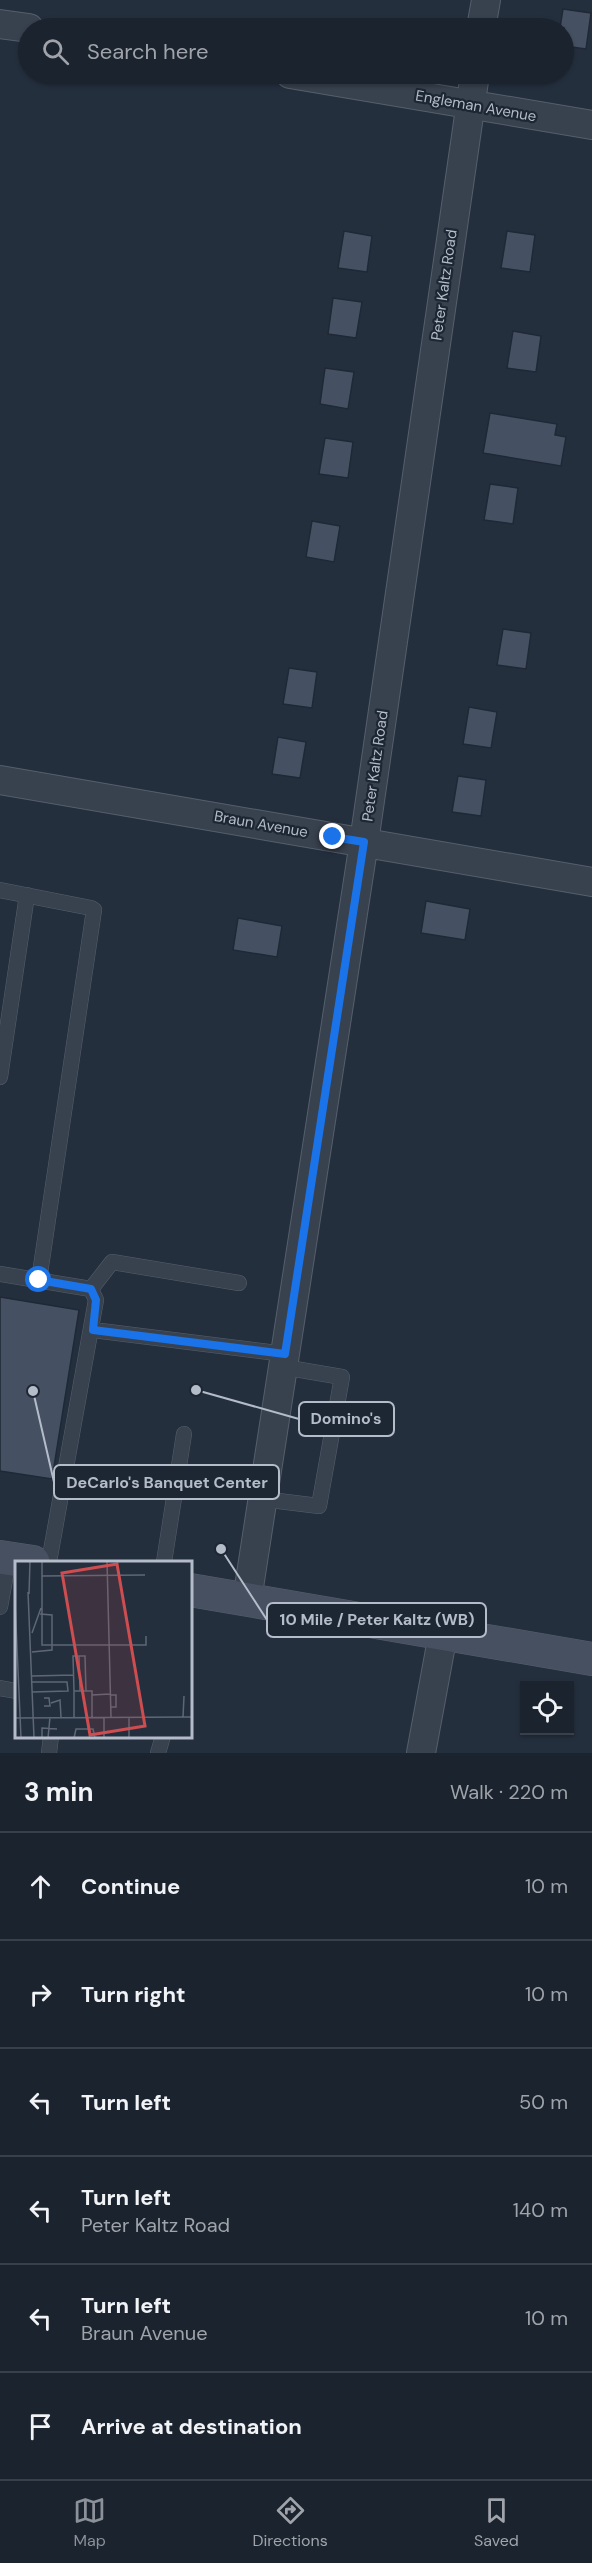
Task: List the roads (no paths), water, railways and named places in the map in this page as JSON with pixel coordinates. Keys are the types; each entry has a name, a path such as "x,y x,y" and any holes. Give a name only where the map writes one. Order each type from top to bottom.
{"main road":[{"path":"192,1590 592,1659"}],"street":[{"path":"483,18 486,0"},
{"path":"0,24 18,26"},
{"name":"Engleman Avenue","path":"348,84 592,125"},
{"name":"Peter Kaltz Road","path":"247,1600 364,842 473,84"},
{"name":"Braun Avenue","path":"0,780 592,882"},
{"path":"421,1753 443,1634"}],"lane":[{"path":"0,890 91,908 95,914 39,1280"},
{"path":"0,1077 27,895"},
{"path":"49,1561 93,1330 94,1295 112,1262 239,1283"},
{"path":"0,1274 39,1280 94,1295"},
{"path":"93,1330 284,1361 342,1377 319,1506 262,1499"},
{"path":"164,1561 184,1434"},
{"path":"0,1607 14,1559"},
{"path":"0,1688 15,1691"},
{"path":"49,1753 51,1738"},
{"path":"158,1753 163,1738"}],"place":[{"name":"Domino's","path":"196,1390"},
{"name":"DeCarlo's Banquet Center","path":"33,1391"},
{"name":"10 Mile / Peter Kaltz (WB)","path":"221,1549"}]}
